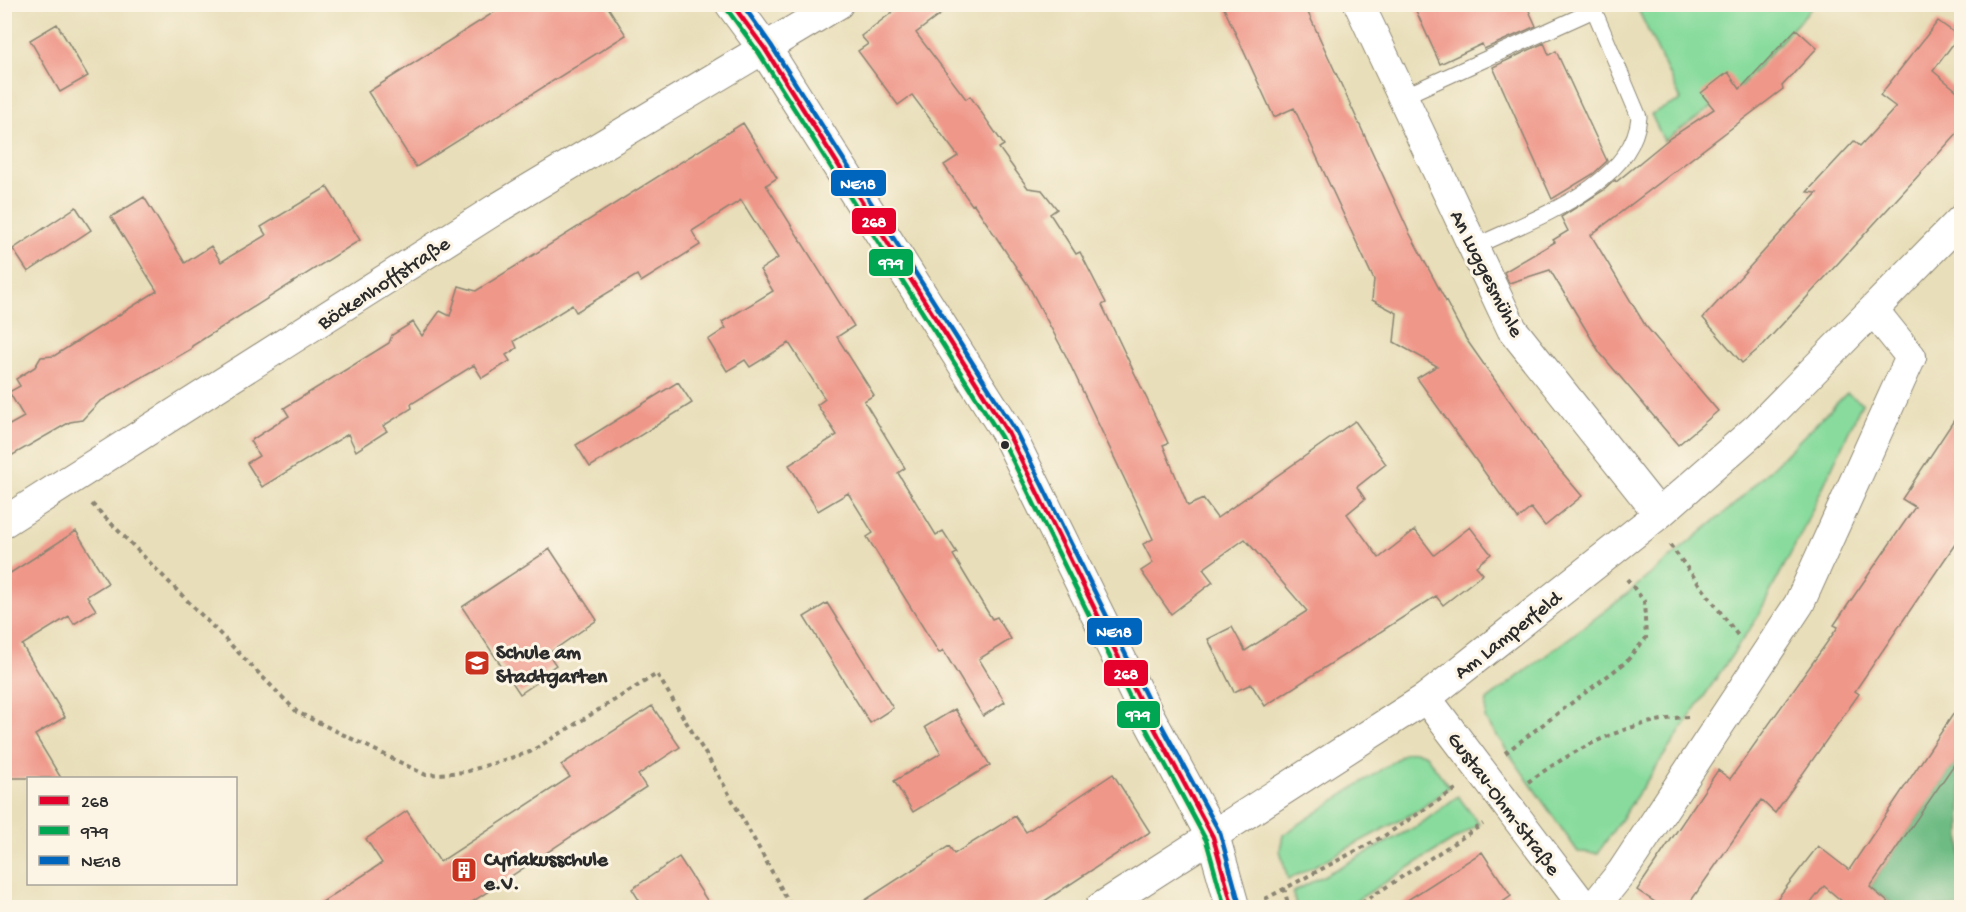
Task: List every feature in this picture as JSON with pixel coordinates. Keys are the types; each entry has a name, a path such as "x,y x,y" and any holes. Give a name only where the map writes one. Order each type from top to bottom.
{"main road":[{"path":"732,4 765,49 1008,433 1133,687 1213,837 1233,908"}],"street":[{"name":"Böckenhoffstraße","path":"4,522 496,208 838,4"},
{"name":"An Luggesmühle","path":"1359,4 1512,329 1655,517"},
{"name":"Am Lamperfeld","path":"1100,908 1426,698 1655,517 1758,427 1962,219"},
{"path":"1593,908 1622,872 1799,604 1911,357 1874,311"},
{"name":"Gustav-Ohm-Straße","path":"1426,698 1585,908"}],"lane":[{"path":"1402,97 1593,9 1639,117 1638,135 1613,171 1589,191 1474,247"}],"path":[{"path":"70,482 297,712 426,775 465,772 530,752 657,674 719,776 792,908"},
{"path":"1655,517 1760,664"},
{"path":"1354,908 1506,803 1553,764 1623,728 1669,718 1727,714"},
{"path":"1284,888 1289,908"}],"green space":[{"path":"1636,5 1814,5 1739,88 1664,141 1651,114 1681,100"},
{"path":"1847,393 1862,403 1800,536 1755,621 1598,853 1578,852 1485,719 1487,700 1622,598 1736,503"},
{"path":"1415,751 1426,755 1449,787 1419,810 1288,880 1280,850 1283,835 1406,753"},
{"path":"1961,754 1961,907 1897,907 1870,887"},
{"path":"1458,796 1479,824 1346,907 1296,907 1293,892 1419,825"}],"building":[{"path":"507,4 606,4 626,35 416,167 368,92"},
{"path":"903,4 954,4 916,33 966,99 970,96 1004,145 999,148 1028,188 1042,190 1057,209 1050,214 1076,254 1080,252 1106,303 1102,305 1168,443 1163,445 1188,506 1203,499 1217,518 1355,421 1386,464 1357,487 1365,499 1347,514 1379,558 1415,530 1434,555 1470,527 1491,554 1476,566 1483,574 1443,605 1436,596 1265,706 1251,684 1234,692 1208,639 1232,627 1245,651 1307,611 1245,539 1203,569 1213,582 1171,614 1141,571 1153,563 1143,544 1153,539 1066,356 1028,285 974,204 972,205 944,165 958,156 912,95 898,105 858,51 868,44 861,36"},
{"path":"1222,4 1304,4 1410,234 1466,339 1549,457 1582,496 1545,526 1531,508 1518,519 1417,378 1437,366 1394,342 1397,313 1372,300 1374,280 1294,108 1274,117"},
{"path":"1413,4 1526,4 1536,26 1484,49 1482,44 1440,64"},
{"path":"1938,21 1959,36 1933,71 1962,95 1962,128 1763,345 1742,363 1703,318 1817,193 1807,192 1854,141 1860,146 1896,107 1880,95"},
{"path":"57,24 88,76 60,92 30,40"},
{"path":"1796,29 1817,48 1782,86 1783,89 1591,235 1645,325 1718,411 1678,445 1600,353 1550,270 1509,283 1504,272 1555,242 1553,240 1568,231 1561,217 1604,190 1615,180 1616,182 1670,138 1714,109 1701,93 1728,72 1740,89"},
{"path":"1544,43 1549,55 1556,51 1607,161 1593,174 1552,199 1493,67"},
{"path":"743,123 777,178 766,185 854,326 837,337 874,395 864,401 905,468 898,473 936,535 943,531 957,553 953,555 992,619 997,617 1011,639 979,659 1005,702 983,716 943,650 939,653 867,537 873,533 848,493 818,511 789,465 837,435 817,405 825,399 789,343 750,367 745,360 727,371 708,340 726,328 722,322 773,291 760,270 778,258 741,200 692,231 700,245 641,282 637,275 576,312 572,305 514,341 517,348 506,355 510,361 482,378 474,365 411,404 412,408 383,426 387,431 356,451 348,434 262,487 247,463 259,456 250,441 289,416 284,408 389,343 392,335 413,322 422,336 440,311 450,316 459,286 476,291"},
{"path":"327,187 360,240 192,346 191,349 99,402 82,420 70,422 4,460 4,428 24,417 9,392 20,386 16,379 35,367 41,357 54,356 157,291 111,217 144,197 185,263 211,246 221,262 266,235 261,227"},
{"path":"76,207 91,230 28,272 13,249"},
{"path":"678,382 692,403 590,467 576,445"},
{"path":"1962,408 1962,534 1855,691 1859,694 1775,813 1761,800 1686,908 1664,908 1637,890 1718,770 1730,779 1838,627 1834,625 1915,507 1902,499"},
{"path":"76,531 108,583 87,596 96,610 74,624 69,616 22,645 65,717 35,735 60,777 4,778 4,577"},
{"path":"550,549 597,620 548,654 556,665 543,674 545,677 520,694 462,607"},
{"path":"827,603 893,708 870,723 804,617"},
{"path":"1962,701 1962,753 1870,887 1895,908 1850,908 1824,886 1807,908 1770,908 1818,846 1849,870"},
{"path":"652,706 680,747 638,775 646,787 463,908 313,908 382,863 366,839 407,811 440,862 570,777 561,765"},
{"path":"955,709 990,765 913,812 894,781 941,753 925,727"},
{"path":"1113,774 1150,832 1034,908 853,908 949,846 954,854 1015,816 1026,832"},
{"path":"1482,852 1511,896 1494,908 1395,908"},
{"path":"679,857 712,908 644,908 632,889"}],"transit line":[{"name":"268","path":"732,4 765,49 1008,433 1143,707 1213,837 1233,908"},
{"name":"NE18","path":"742,4 771,45 1015,430 1150,704 1220,833 1240,906"},
{"name":"979","path":"726,8 759,53 1001,437 1136,710 1206,840 1225,908"}],"place":[{"name":"Schule am Stadtgarten","path":"477,663"},
{"name":"Cyriakusschule e.V.","path":"464,870"}]}
